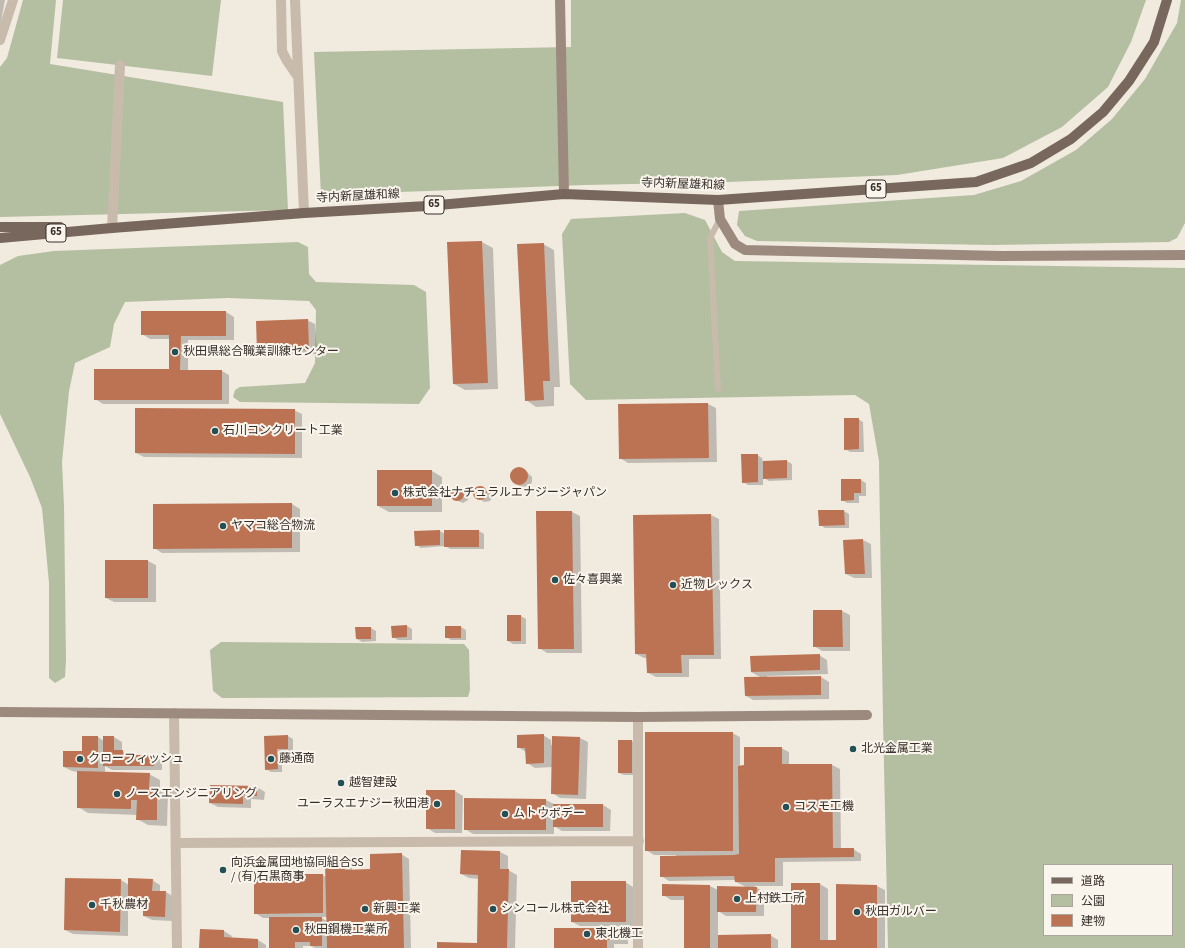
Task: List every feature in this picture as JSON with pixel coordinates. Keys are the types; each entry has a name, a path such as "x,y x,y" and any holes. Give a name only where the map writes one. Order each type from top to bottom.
{"main road":[{"name":"寺内新屋雄和線","path":"0,238 304,213 427,206 564,194 718,200 976,182 1031,163 1071,138 1103,112 1130,81 1154,42 1167,0"},
{"name":"寺内新屋雄和線","path":"0,227 112,228"}],"street":[{"path":"0,40 13,0"},
{"path":"281,0 282,51 298,77"},
{"path":"295,0 304,213"},
{"path":"560,0 564,194"},
{"path":"112,228 120,65"},
{"path":"718,200 720,219 735,244 745,250 1001,256 1185,255"},
{"path":"0,712 638,717 867,715"},
{"path":"174,713 177,948"},
{"path":"638,717 638,948"},
{"path":"176,843 639,841"}],"lane":[{"path":"718,389 710,238 720,219"}],"green space":[{"path":"23,0 56,0 50,64 283,102 288,210 0,217 0,67 7,58"},
{"path":"63,0 221,0 212,76 57,58"},
{"path":"571,0 1146,0 1131,42 1108,87 1062,127 1003,158 897,175 321,195 314,52 571,47"},
{"path":"1181,0 1185,0 1185,223 1177,238 1169,242 993,245 757,241 745,236 737,225 739,211 974,195 1021,181 1076,150 1112,119 1145,79 1177,23"},
{"path":"685,213 705,220 722,252 735,261 1185,268 1185,948 888,948 879,461 869,404 855,395 586,400 570,384 562,234 571,219"},
{"path":"298,242 308,247 309,274 316,282 414,285 426,292 430,388 419,404 240,402 233,397 235,390 240,387 305,383 315,363 316,310 309,301 228,298 125,302 114,324 110,347 75,363 69,391 62,462 66,660 65,677 55,683 49,678 49,583 42,508 30,477 0,414 0,265 18,256 54,251"},
{"path":"221,642 464,644 469,650 470,690 468,697 222,698 213,691 210,650"}],"building":[{"path":"482,241 488,383 453,384 447,242"},
{"path":"544,243 550,381 543,381 544,400 525,401 517,244"},
{"name":"秋田県総合職業訓練センター","path":"141,311 226,311 226,336 181,336 180,370 222,370 222,400 94,400 94,369 169,369 169,335 141,335"},
{"path":"308,319 309,350 257,352 256,321"},
{"path":"708,403 709,458 619,459 618,404"},
{"name":"石川コンクリート工業","path":"135,408 295,409 295,454 135,453"},
{"path":"844,418 859,418 859,449 844,450"},
{"path":"741,454 758,454 758,482 742,483"},
{"path":"787,460 787,478 763,479 763,461"},
{"path":"515,467 523,467 528,472 526,483 523,485 515,485 510,480 510,472"},
{"path":"377,470 432,470 432,506 377,506"},
{"path":"841,479 861,479 861,493 854,493 854,500 841,501"},
{"path":"477,486 483,486 487,490 487,496 483,500 477,500 473,496 473,490"},
{"path":"454,487 460,487 464,491 464,497 460,501 454,501 450,497 450,491"},
{"name":"ヤマコ総合物流","path":"292,503 292,548 153,549 153,504"},
{"path":"818,510 844,510 845,525 819,526"},
{"name":"佐々喜興業","path":"536,511 572,511 574,649 538,649"},
{"name":"近物レックス","path":"711,514 714,655 681,655 682,673 647,673 646,654 635,654 633,515"},
{"path":"440,530 440,545 415,546 414,531"},
{"path":"444,530 479,530 479,547 444,547"},
{"path":"863,539 865,574 845,574 843,540"},
{"path":"105,560 148,560 148,598 105,598"},
{"path":"813,610 842,610 843,647 813,647"},
{"path":"507,615 521,615 521,641 507,641"},
{"path":"407,625 407,637 392,638 391,626"},
{"path":"445,626 461,626 461,638 445,638"},
{"path":"355,627 371,627 371,639 356,639"},
{"path":"820,654 820,670 751,672 750,656"},
{"path":"821,676 821,695 745,696 744,677"},
{"path":"645,732 733,732 733,851 645,851"},
{"path":"544,734 544,763 526,764 525,748 517,748 517,735"},
{"name":"藤通商","path":"288,735 288,749 277,749 278,769 265,770 264,736"},
{"name":"クローフィッシュ","path":"82,736 98,736 98,768 63,767 63,751 82,751"},
{"path":"103,736 114,736 114,750 123,750 123,755 154,755 154,766 103,766"},
{"path":"552,736 580,737 578,795 551,794"},
{"path":"618,740 632,740 632,773 618,773"},
{"name":"コスモ工機","path":"744,747 782,747 782,764 832,764 833,848 854,848 854,857 775,858 775,882 735,882 734,876 660,877 660,856 739,854 738,766 744,765"},
{"name":"ノースエンジニアリング","path":"77,771 150,773 149,788 157,788 157,820 136,820 137,800 131,800 131,809 77,808"},
{"path":"210,785 257,786 257,796 243,795 243,804 209,803"},
{"path":"426,790 455,790 455,829 426,829"},
{"name":"ムトウボデー","path":"464,798 546,799 546,830 464,830"},
{"path":"553,804 603,804 603,827 553,827"},
{"name":"シンコール株式会社","path":"461,850 500,851 500,869 509,869 507,948 437,948 437,942 477,943 478,875 460,874"},
{"name":"新興工業","path":"402,853 404,948 327,948 325,862 344,862 345,870 370,869 370,854"},
{"path":"254,874 323,874 323,913 254,914"},
{"name":"千秋農材","path":"65,878 121,879 120,932 64,930"},
{"path":"128,878 153,879 152,891 166,891 165,917 143,916 143,901 128,900"},
{"path":"571,881 626,881 626,922 571,922"},
{"name":"秋田ガルバー","path":"791,883 820,883 820,940 836,940 836,884 877,885 877,948 791,948"},
{"path":"662,884 710,885 710,948 684,948 684,896 662,896"},
{"name":"上村鉄工所","path":"717,886 757,887 756,912 717,912"},
{"name":"秋田鋼機工業所","path":"269,917 322,917 322,946 310,946 310,942 295,942 295,948 269,948"},
{"name":"東北機工","path":"554,928 620,928 620,940 607,940 607,948 554,948"},
{"path":"200,929 224,930 224,937 258,939 258,948 199,948"},
{"path":"771,934 771,948 718,948 718,935"}],"place":[{"name":"秋田県総合職業訓練センター","path":"175,352"},
{"name":"石川コンクリート工業","path":"215,431"},
{"name":"株式会社ナチュラルエナジージャパン","path":"395,493"},
{"name":"ヤマコ総合物流","path":"223,526"},
{"name":"佐々喜興業","path":"555,580"},
{"name":"近物レックス","path":"673,585"},
{"name":"北光金属工業","path":"853,749"},
{"name":"クローフィッシュ","path":"80,759"},
{"name":"藤通商","path":"271,759"},
{"name":"越智建設","path":"341,783"},
{"name":"ノースエンジニアリング","path":"117,794"},
{"name":"ユーラスエナジー秋田港","path":"437,804"},
{"name":"コスモ工機","path":"786,807"},
{"name":"ムトウボデー","path":"505,814"},
{"name":"向浜金属団地協同組合SS / (有)石黒商事","path":"223,870"},
{"name":"上村鉄工所","path":"737,899"},
{"name":"千秋農材","path":"92,905"},
{"name":"新興工業","path":"365,909"},
{"name":"シンコール株式会社","path":"493,909"},
{"name":"秋田ガルバー","path":"857,912"},
{"name":"秋田鋼機工業所","path":"296,930"},
{"name":"東北機工","path":"587,934"}]}
